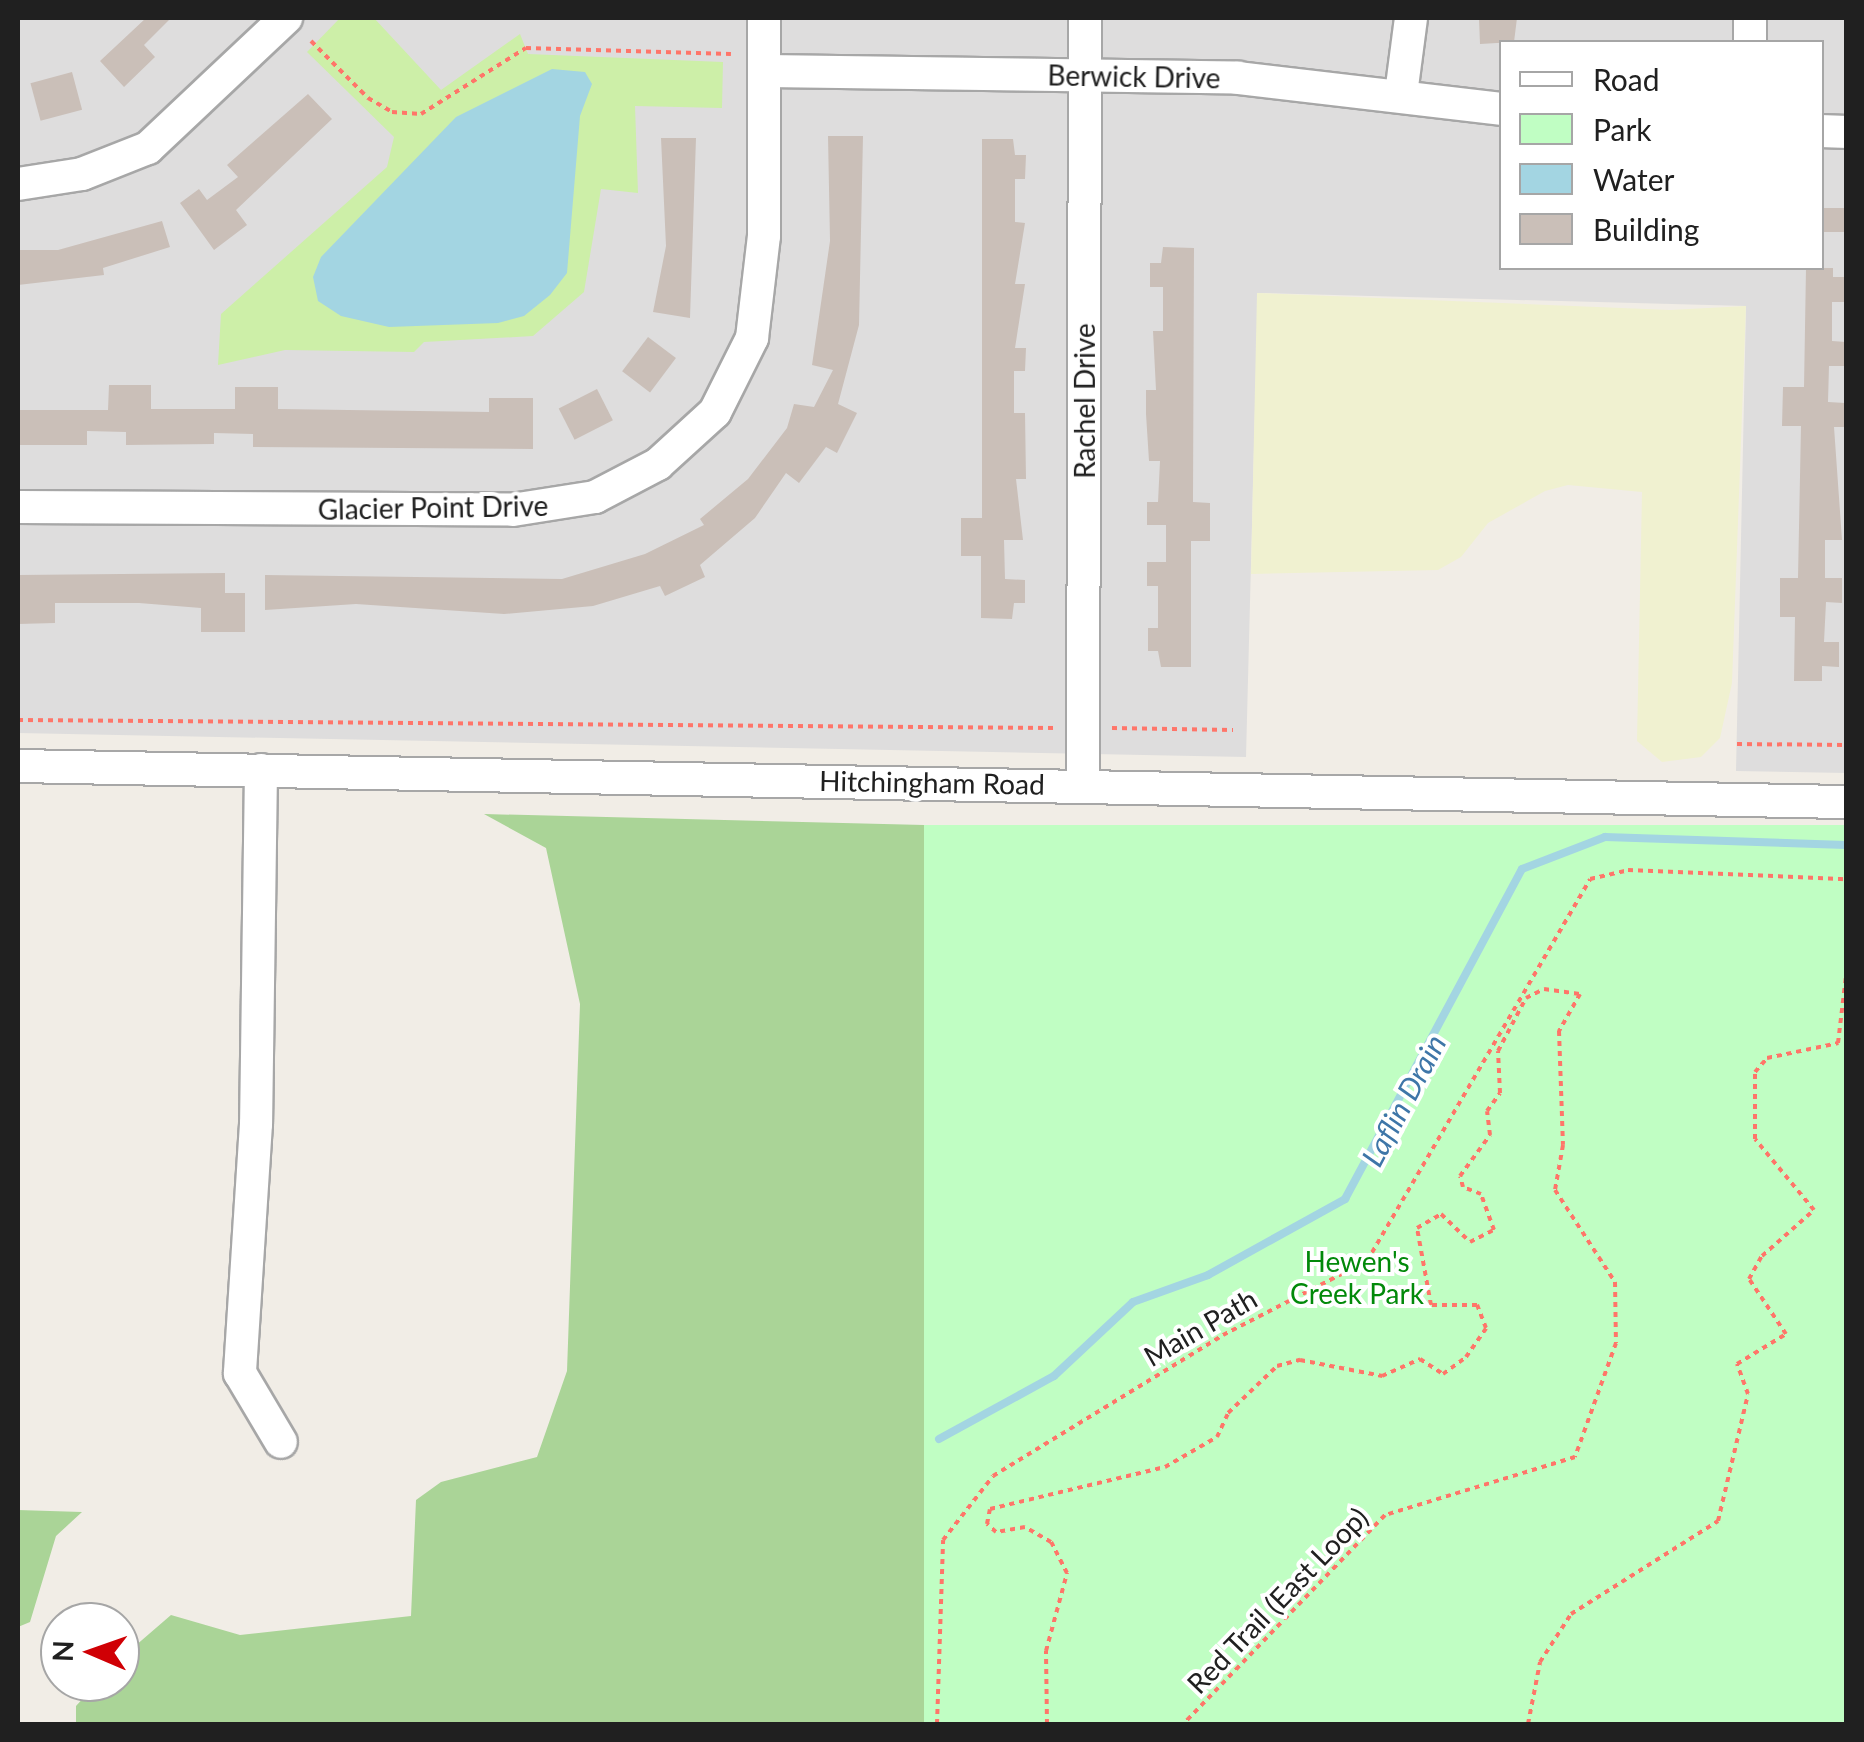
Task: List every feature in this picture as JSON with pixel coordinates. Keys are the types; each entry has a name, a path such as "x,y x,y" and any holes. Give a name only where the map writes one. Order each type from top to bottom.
{"street":[{"path":"18,184 82,174 148,148 286,18"},
{"name":"Glacier Point Drive","path":"18,507 513,510 561,505 628,483 714,412 752,338 762,282 764,18"},
{"name":"Rachel Drive","path":"1083,785 1085,18"},
{"path":"1400,94 1411,18"},
{"name":"Berwick Drive","path":"765,72 1238,78 1499,109"},
{"name":"Hitchingham Road","path":"18,766 1846,802"},
{"path":"261,770 256,1124 240,1373 281,1442"}],"path":[{"path":"311,41 368,98 392,112 421,114 526,48 731,54"},
{"path":"18,720 1233,730"},
{"path":"1738,744 1846,745"},
{"name":"Main Path","path":"937,1724 943,1540 993,1476 1223,1335 1367,1261 1590,879 1628,870 1846,879"},
{"path":"1846,921 1846,940"},
{"path":"1528,1724 1540,1662 1571,1614 1718,1521 1748,1394 1737,1364 1786,1334 1749,1279 1762,1256 1814,1210 1755,1138 1755,1072 1767,1058 1838,1043 1846,976"},
{"name":"Red Trail (East Loop)","path":"1047,1724 1046,1651 1067,1573 1051,1542 1025,1528 996,1532 987,1524 990,1509 1165,1467 1217,1437 1228,1412 1277,1366 1300,1360 1382,1376 1420,1359 1443,1374 1466,1357 1486,1328 1477,1305 1431,1304 1417,1228 1441,1214 1470,1242 1494,1230 1481,1194 1463,1187 1460,1176 1490,1135 1487,1110 1500,1093 1498,1051 1526,998 1544,989 1580,994 1559,1031 1563,1145 1555,1190 1615,1282 1616,1343 1575,1456 1385,1515 1183,1724"}],"shaded area":[{"path":"18,18 1846,18 1846,773 1736,771 1746,306 1258,293 1246,757 18,733"}],"green space":[{"path":"340,18 374,18 441,90 520,34 528,54 723,62 722,108 635,106 638,193 601,189 584,292 533,336 424,342 414,352 285,350 218,365 221,314 387,167 394,137 307,52"},
{"path":"1257,293 1670,310 1746,306 1732,683 1720,738 1701,757 1662,762 1637,741 1642,492 1568,485 1545,491 1488,523 1461,557 1438,570 1251,574"},
{"path":"484,814 924,825 1846,1724 76,1724 80,1702 140,1702 140,1642 171,1615 240,1635 411,1616 416,1500 441,1482 537,1457 567,1371 580,1004 546,848"},
{"name":"Hewen's Creek Park","path":"924,825 1846,825 1846,1724 924,1724"},
{"path":"18,1510 82,1512 56,1536 30,1622 18,1627"}],"water":[{"path":"552,69 585,72 592,84 580,116 567,273 550,295 524,316 498,323 389,327 341,316 318,301 313,277 321,257 456,117"}],"building":[{"path":"146,18 171,18 144,45 155,57 124,87 100,61"},
{"path":"1479,18 1517,18 1514,40 1480,44"},
{"path":"72,72 82,110 41,121 30,83"},
{"path":"308,94 332,119 236,210 247,225 214,250 180,203 199,189 207,200 238,177 227,165"},
{"path":"828,136 863,136 859,325 838,404 857,413 837,453 826,447 799,483 786,473 755,518 700,565 705,577 665,596 660,586 593,606 504,614 356,604 265,610 265,575 562,579 645,554 704,525 700,519 748,479 787,428 794,404 814,407 833,370 812,365 830,241"},
{"path":"661,138 696,138 690,318 653,312 666,246"},
{"path":"982,139 1013,139 1015,155 1026,155 1025,179 1015,179 1015,222 1025,223 1015,284 1025,284 1015,348 1026,348 1025,371 1014,371 1014,413 1025,413 1026,479 1016,479 1023,540 1004,540 1005,579 1025,580 1025,603 1014,603 1012,619 981,618 981,556 961,556 961,518 982,518"},
{"path":"1824,208 1846,208 1846,232 1824,232"},
{"path":"162,221 170,247 103,268 104,275 18,285 18,250 58,250"},
{"path":"1163,247 1194,248 1193,502 1210,503 1210,541 1191,541 1191,667 1161,667 1158,651 1148,651 1148,628 1158,628 1158,586 1147,586 1147,562 1166,562 1166,525 1147,525 1147,502 1158,502 1160,461 1149,461 1146,390 1156,390 1153,331 1163,331 1163,287 1150,287 1150,263 1161,263"},
{"path":"1833,268 1833,277 1846,277 1846,302 1832,302 1832,341 1846,342 1846,366 1829,366 1828,402 1845,403 1845,427 1834,427 1842,540 1825,540 1825,578 1842,578 1842,603 1826,602 1824,642 1839,642 1839,667 1822,666 1822,681 1794,681 1795,617 1780,617 1780,578 1798,578 1801,426 1782,426 1783,387 1804,387 1806,270"},
{"path":"648,337 676,358 650,392 622,371"},
{"path":"109,385 151,385 151,409 235,409 235,387 278,387 278,409 489,412 489,398 533,398 533,449 253,447 253,434 214,433 214,444 126,445 126,432 87,431 87,445 18,445 18,410 108,410"},
{"path":"597,389 613,420 575,440 559,409"},
{"path":"225,573 225,593 245,593 245,632 201,632 201,608 139,603 55,603 55,623 18,624 18,575"}],"waterway":[{"name":"Laflin Drain","path":"939,1439 1054,1376 1133,1302 1208,1275 1345,1199 1522,869 1605,837 1846,845"}]}
